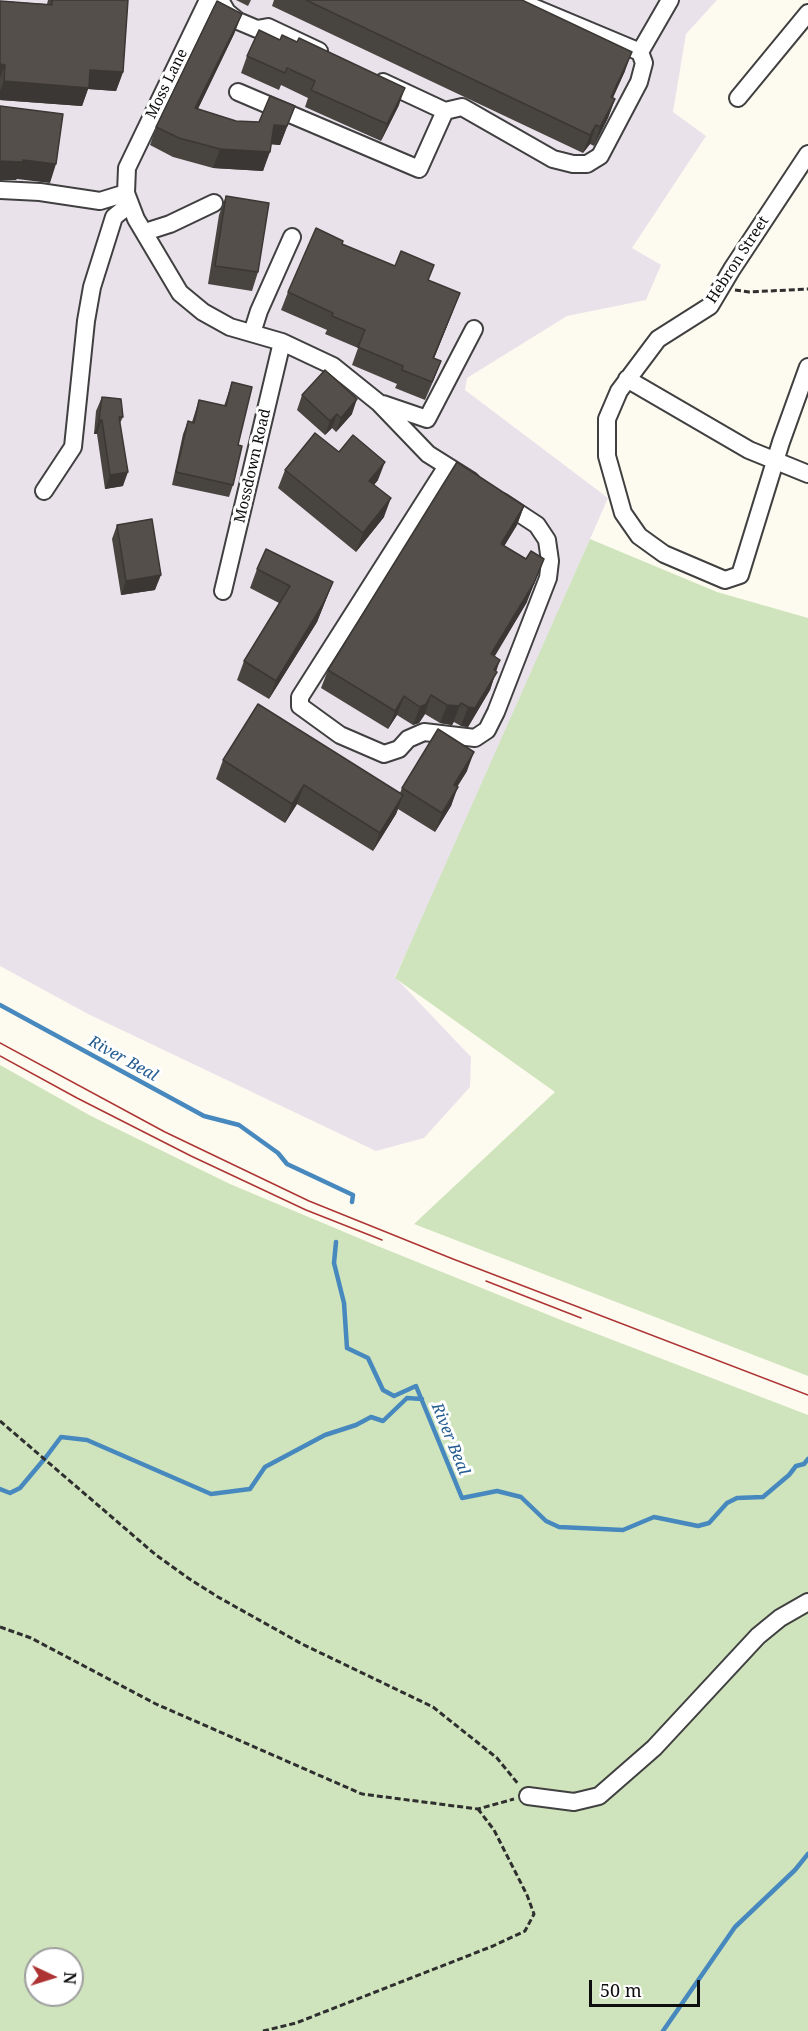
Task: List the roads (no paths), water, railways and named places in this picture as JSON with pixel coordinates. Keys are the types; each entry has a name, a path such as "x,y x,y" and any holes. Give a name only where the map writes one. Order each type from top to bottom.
{"street":[{"name":"Moss Lane","path":"128,199 127,168 208,0"},
{"path":"220,0 227,12 238,21 257,29 268,27 330,57"},
{"path":"372,77 445,111 462,107 553,159 573,164 586,164 600,156 639,82 644,63 640,52 516,0"},
{"path":"640,52 670,0"},
{"path":"738,98 808,13"},
{"path":"238,92 419,169 445,111"},
{"name":"Hebron Street","path":"775,462 740,575 725,580 664,554 639,536 623,513 607,456 607,419 619,391 658,339 710,306 808,154"},
{"path":"0,190 40,192 100,201 128,199"},
{"path":"128,199 144,232 180,293 203,312 231,327 282,342 333,366 380,403 428,454 447,466 537,525 547,540 550,561 548,578 487,730 475,738 424,732 408,739 399,749 384,754 340,735 300,706 300,697 447,466"},
{"path":"44,491 73,447 86,321 92,287 114,217 128,199"},
{"path":"144,232 171,224 214,203"},
{"path":"252,333 259,311 292,237"},
{"path":"380,403 427,419 474,329"},
{"name":"Mossdown Road","path":"224,591 282,342"},
{"path":"775,462 808,367"},
{"path":"627,379 749,450 808,474"},
{"path":"528,1796 574,1802 599,1796 654,1748 758,1636 780,1618 808,1602"}],"waterway":[{"name":"River Beal","path":"0,1005 204,1116 239,1125 278,1153 287,1164 353,1195 352,1202"},
{"name":"River Beal","path":"336,1242 334,1263 344,1303 347,1348 368,1358 383,1390 394,1396 416,1386 462,1498 497,1491 521,1497 546,1521 559,1527 623,1530 654,1517 698,1526 709,1523 727,1503 737,1498 763,1497 796,1466 804,1464 808,1459"},
{"path":"0,1489 10,1493 20,1488 61,1437 87,1440 211,1494 250,1489 265,1467 325,1435 356,1425 371,1417 383,1421 407,1398 422,1399"},
{"path":"663,2031 735,1927 795,1870 808,1854"}],"tram line":[{"path":"0,1043 165,1132 309,1201 453,1259 808,1395"},
{"path":"0,1056 191,1156 306,1210 382,1240"},
{"path":"486,1281 581,1318"}]}
